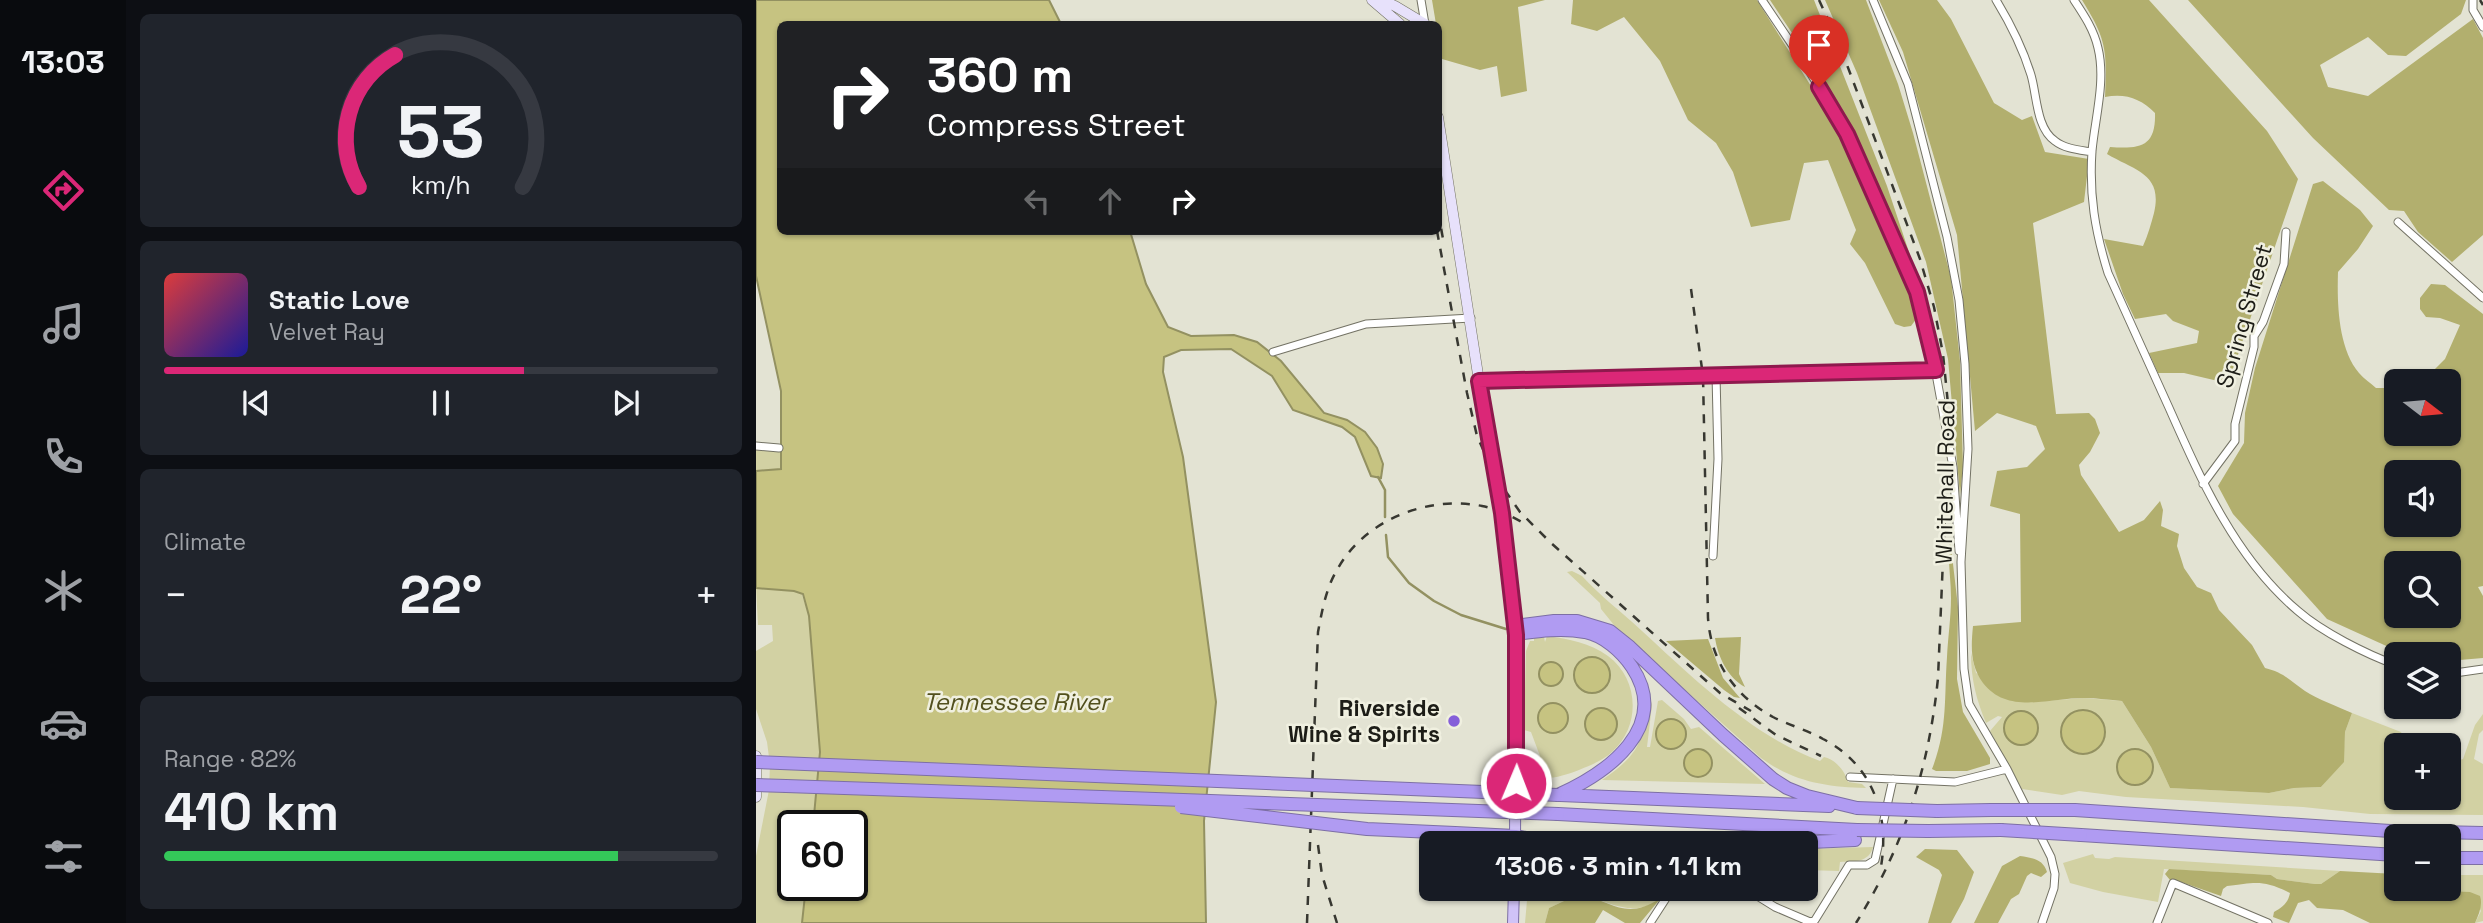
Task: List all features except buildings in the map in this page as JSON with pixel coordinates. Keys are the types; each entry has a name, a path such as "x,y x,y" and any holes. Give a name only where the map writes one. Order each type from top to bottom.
{"highway":[{"path":"1515,630 1554,621 1577,621 1610,631 1773,779 1807,796 1857,807"},
{"path":"1515,630 1588,633 1610,643 1632,666 1640,683 1642,712 1632,742 1594,777 1559,795"},
{"path":"756,759 787,763 1937,811 2076,810 2390,831 2483,833"},
{"path":"756,785 1558,814 1856,835"},
{"path":"1101,797 1367,829 1419,831"},
{"path":"1818,840 1922,831 2001,830 2384,855"},
{"path":"2461,858 2483,858"}],"main road":[{"path":"1373,0 1397,21"},
{"path":"1381,0 1420,21"},
{"path":"1442,141 1502,513 1515,630 1515,831"},
{"path":"756,759 756,797"},
{"path":"1513,923 1514,901"}],"street":[{"path":"1421,0 1424,21"},
{"path":"1762,0 1847,134 1917,292 1936,370 1953,467 1957,543 1961,562"},
{"name":"Whitehall Road","path":"1873,0 1908,84 1947,237 1959,300 1965,364 1968,449 1961,562 1964,669 1969,704 2007,769 2051,858 2055,874 2054,888 2042,923"},
{"path":"1996,0 2008,19 2031,75 2040,116 2047,132 2055,141 2067,147 2092,152"},
{"path":"2074,0 2090,24 2099,50 2100,79 2092,152 2092,212 2098,240 2108,273 2203,484 2252,564 2280,595 2299,613 2324,630 2384,659"},
{"path":"2473,0 2473,10 2483,27"},
{"path":"2398,222 2483,298"},
{"name":"Spring Street","path":"2203,484 2235,440 2235,424 2255,336 2263,322 2284,264 2286,232"},
{"path":"1273,352 1366,324 1471,318"},
{"path":"1479,381 1936,370"},
{"path":"1713,556 1718,459 1716,375"},
{"path":"756,446 779,448"},
{"path":"2461,672 2483,669"},
{"path":"1850,777 1955,782 2007,769"},
{"path":"1765,901 1810,922 1815,920 1849,864 1867,865 1875,860 1893,779"},
{"path":"2157,923 2173,883 2268,923"},
{"path":"1650,923 1664,901"}],"green space":[{"path":"756,450 781,451 781,469 756,471"},
{"path":"1572,571 1582,576 1703,686 1748,722 1795,750 1820,761 1824,757 1832,760 1842,770 1848,782 1862,784 1866,788 1811,782 1786,773 1761,758 1618,630 1601,609 1600,603 1567,572"},
{"path":"756,588 801,592 809,616 820,752 815,810 777,810 777,901 804,901 802,923 756,923 756,856 769,790 770,765 767,742 756,709 756,651 773,641 772,625 758,625"},
{"path":"1547,636 1579,642 1608,656 1626,677 1633,702 1628,728 1622,740 1609,754 1573,772 1541,778 1528,775 1530,767 1536,764 1540,756 1531,732 1524,730 1526,651 1534,638 1544,637 1545,642"},
{"path":"1971,653 1976,673 2031,702 2084,698 2122,701 2151,747 2170,788 2269,793 2294,788 2321,787 2343,762 2345,732 2352,713 2401,733 2384,733 2384,810 2461,810 2461,760 2475,725 2483,714 2483,730 2479,734 2474,759 2483,764 2483,815 2370,814 2303,807 2126,797 2079,791 2062,795 2022,789 1990,731 2002,717 1998,716 1986,723 1973,680"},
{"path":"1649,693 1652,705 1647,747 1650,747 1658,701 1662,700 1684,719 1691,729 1699,727 1765,784 1602,780 1625,762 1638,745"},
{"path":"1873,847 1864,859 1840,862 1839,871 1818,870 1818,849"},
{"path":"2093,854 2095,858 2109,859 2115,857 2340,871 2321,884 2315,884 2277,879 2271,875 2164,869 2158,902 2070,883 2063,863"},
{"path":"2461,875 2483,875 2483,921 2475,923 2481,911 2470,892 2463,893"},
{"path":"1527,901 1564,901 1549,908 1545,923 1525,923"},
{"path":"1603,901 1656,901 1638,908 1616,906"}],"shaded area":[{"path":"1432,0 1545,0 1518,7 1527,91 1501,97 1497,66 1480,70 1442,59 1442,21 1436,21"},
{"path":"1573,0 1757,0 1831,118 1882,225 1914,304 1917,318 1911,326 1895,324 1865,263 1850,244 1856,230 1828,160 1804,163 1790,220 1751,227 1733,172 1716,143 1688,120 1660,61 1624,17 1597,31 1571,24"},
{"path":"1770,0 1814,0 1887,186 1910,255 1907,255 1849,127 1808,57"},
{"path":"1825,0 1866,0 1898,84 1913,133 1951,278 1960,361 1963,467 1960,495 1948,359 1926,262 1857,73"},
{"path":"1879,0 1937,0 1951,19 1994,103 2022,120 2032,116 2045,152 2089,159 2084,202 2033,223 2056,414 2089,413 2095,419 2100,433 2079,465 2081,475 2119,532 2144,520 2160,501 2163,510 2161,526 2179,534 2177,546 2184,568 2197,587 2211,593 2219,610 2252,645 2265,668 2282,674 2305,691 2352,713 2345,732 2344,762 2321,787 2294,788 2269,793 2170,788 2151,747 2122,701 2084,698 2017,702 1993,693 1979,676 1972,656 1973,626 2021,622 2020,514 1990,506 1997,471 2027,467 2045,449 2036,426 1997,413 1975,431 1957,235 1903,52"},
{"path":"2082,0 2149,0 2267,131 2298,179 2230,378 2218,381 2184,373 2158,373 2149,353 2197,343 2199,331 2173,321 2166,314 2135,319 2123,294 2104,239 2143,246 2153,217 2155,190 2145,175 2107,154 2110,147 2144,144 2153,133 2155,113 2133,98 2105,97 2104,46"},
{"path":"2188,0 2466,0 2461,14 2406,56 2388,55 2368,37 2320,65 2328,87 2368,96 2473,19 2483,38 2483,235 2452,262 2418,232 2404,211 2389,210 2313,138"},
{"path":"2323,181 2360,210 2373,226 2338,272 2338,297 2340,325 2352,363 2376,388 2384,388 2384,446 2461,446 2461,369 2435,369 2445,359 2460,325 2440,318 2426,317 2420,309 2420,298 2431,284 2445,285 2483,314 2483,586 2478,587 2483,596 2483,658 2461,660 2461,642 2384,642 2384,645 2327,619 2233,514 2218,486 2244,443 2245,413 2255,368 2313,184"},
{"path":"1950,538 1958,607 1957,679 1963,712 1990,758 1990,764 1967,771 1932,769 1941,740 1944,713 1951,605"},
{"path":"1741,637 1739,674 1745,687 1725,666 1715,638"},
{"path":"1708,639 1723,678 1740,698 1724,690 1666,641"},
{"path":"1925,849 1957,850 1974,872 1951,923 1928,923 1942,875 1939,870 1916,857"},
{"path":"2020,856 2040,862 2047,872 2041,877 2031,873 2027,876 2019,894 2011,899 1998,923 1974,923 2002,866"},
{"path":"2169,869 2271,875 2277,879 2321,884 2340,871 2384,873 2384,901 2461,901 2461,892 2470,892 2480,896 2481,906 2475,923 2370,923 2343,910 2317,908 2309,900 2298,903 2289,923 2273,917 2274,912 2285,904 2290,893 2280,889 2258,883 2227,886 2221,896 2170,880 2165,874"},
{"path":"1564,901 1602,901 1629,909 1658,901 1640,923 1625,923 1603,910 1595,923 1545,923 1549,908"}],"water":[{"name":"Tennessee River","path":"756,0 1049,0 1060,21 777,21 777,235 1131,235 1146,284 1168,327 1191,336 1234,335 1257,342 1281,361 1324,413 1347,420 1365,432 1377,448 1383,464 1381,478 1371,476 1355,437 1342,427 1293,410 1272,376 1231,349 1181,350 1164,357 1163,372 1183,457 1216,702 1204,821 1206,923 802,923 804,901 868,901 868,810 815,810 820,752 809,616 803,594 756,588 756,471 781,469 781,391 756,276"},
{"path":"1592,657 1605,662 1610,675 1605,688 1592,693 1579,688 1574,675 1579,662"},
{"path":"1551,662 1560,665 1563,674 1560,683 1551,686 1542,683 1539,674 1542,665"},
{"path":"1553,703 1564,707 1568,718 1564,729 1553,733 1542,729 1538,718 1542,707"},
{"path":"1601,708 1612,713 1617,724 1612,735 1601,740 1590,735 1585,724 1590,713"},
{"path":"2083,710 2092,711 2099,716 2104,723 2104,741 2099,748 2092,753 2083,754 2074,753 2067,748 2062,741 2061,732 2062,723 2067,716 2074,711"},
{"path":"2021,711 2033,716 2038,728 2033,740 2021,745 2009,740 2004,728 2009,716"},
{"path":"1671,719 1677,720 1685,728 1685,740 1677,748 1671,749 1665,748 1657,740 1656,734 1657,728 1665,720"},
{"path":"1698,749 1708,753 1712,763 1708,773 1698,777 1688,773 1684,763 1688,753"},
{"path":"2135,749 2148,754 2153,767 2148,780 2135,785 2122,780 2117,767 2122,754"}],"waterway":[{"path":"1378,477 1385,490 1385,517"},
{"path":"1386,535 1388,557 1409,583 1434,601 1461,615 1506,629"}],"railway":[{"path":"1819,0 1838,41 1920,259 1934,307 1943,354 1948,404 1938,678 1934,711 1921,775 1901,835 1856,923"},
{"path":"2480,0 2483,5"},
{"path":"1442,233 1443,239"},
{"path":"1438,235 1477,436 1495,476 1520,512 1551,543 1720,693 1751,711"},
{"path":"1691,289 1703,376 1708,618 1714,649 1727,676 1759,709 1817,736 1841,750 1855,763 1875,795 1880,813 1883,832 1880,872"},
{"path":"1307,923 1318,632 1333,577 1349,552 1363,537 1399,515 1420,508 1440,504 1482,506 1500,511 1527,525"},
{"path":"1739,708 1776,735 1821,756"},
{"path":"1318,845 1322,875 1337,923"}],"place":[{"name":"Riverside Wine & Spirits","path":"1454,721"}],"route":[{"path":"1516,783 1516,635 1502,513 1479,381 1936,370 1917,292 1847,134 1819,87"}]}
